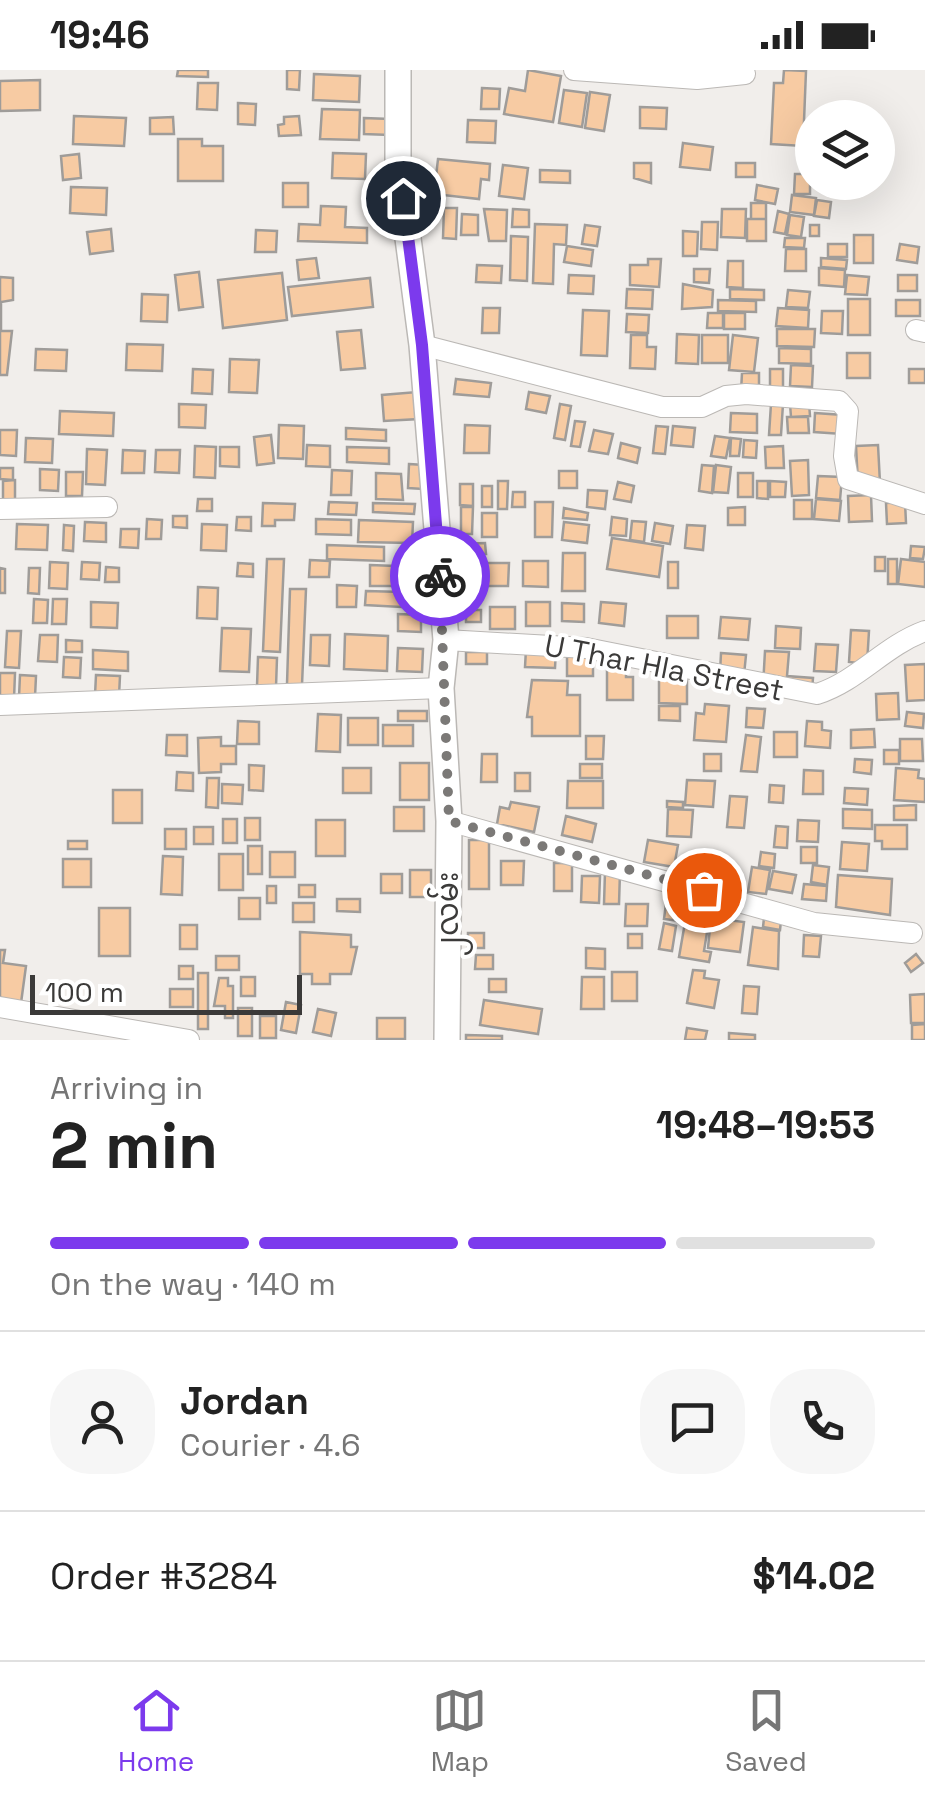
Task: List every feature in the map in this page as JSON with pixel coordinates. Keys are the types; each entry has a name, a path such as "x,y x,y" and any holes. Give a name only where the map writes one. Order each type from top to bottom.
{"street":[{"name":"၂လမ်း","path":"398,70 398,162 422,345 446,640 441,688 449,821 447,1040"},
{"path":"574,70 697,79 744,74"},
{"path":"422,345 662,407 702,408 726,396 746,394 838,400 848,412 844,456 848,479 925,504"},
{"path":"0,509 107,507"},
{"name":"U Thar Hla Street","path":"446,640 586,648 817,694 842,686 894,646 925,632"},
{"path":"0,705 441,688"},
{"path":"449,821 814,924 912,933"},
{"path":"0,1007 189,1040"}],"building":[{"path":"178,70 208,70 208,77 177,76"},
{"path":"287,70 300,70 299,90 287,89"},
{"path":"528,70 561,76 553,122 504,114 509,88 525,91"},
{"path":"784,70 806,71 805,100 795,100 795,146 771,144 774,83 783,83"},
{"path":"314,74 360,76 359,102 313,100"},
{"path":"40,80 40,110 0,111 0,81"},
{"path":"198,83 218,83 217,110 197,109"},
{"path":"482,88 500,89 499,109 481,109"},
{"path":"564,90 587,93 582,127 559,123"},
{"path":"590,92 610,95 604,131 585,128"},
{"path":"238,103 256,104 255,125 238,124"},
{"path":"640,107 667,108 666,129 640,128"},
{"path":"322,109 360,110 359,140 320,139"},
{"path":"74,116 126,118 124,146 73,144"},
{"path":"299,116 301,135 279,136 278,125 284,124 284,117"},
{"path":"173,117 174,134 150,134 150,118"},
{"path":"364,118 390,119 390,135 364,134"},
{"path":"468,120 496,121 495,143 467,142"},
{"path":"178,139 202,139 202,146 223,146 223,181 178,181"},
{"path":"683,143 713,147 710,170 680,167"},
{"path":"333,153 366,154 365,179 332,178"},
{"path":"79,154 81,178 63,180 61,156"},
{"path":"438,159 490,164 489,180 481,179 479,199 434,194"},
{"path":"634,163 651,163 651,183 634,178"},
{"path":"736,163 755,163 755,177 736,177"},
{"path":"503,165 528,168 524,199 499,196"},
{"path":"540,170 570,171 570,183 540,182"},
{"path":"283,183 308,183 308,207 283,207"},
{"path":"757,185 778,189 775,204 755,200"},
{"path":"71,187 107,188 106,215 70,213"},
{"path":"792,195 795,200 816,200 814,215 790,212"},
{"path":"817,200 831,202 829,218 814,216"},
{"path":"751,203 766,203 766,219 751,219"},
{"path":"321,206 346,207 345,227 367,228 367,243 298,241 299,224 320,225"},
{"path":"444,208 457,208 456,239 443,238"},
{"path":"484,209 507,210 506,241 489,241"},
{"path":"513,209 529,210 529,227 512,227"},
{"path":"722,209 746,209 745,238 721,237"},
{"path":"778,211 789,214 785,234 774,232"},
{"path":"462,214 478,215 478,235 461,235"},
{"path":"790,215 804,217 801,237 787,235"},
{"path":"747,219 766,219 766,241 747,241"},
{"path":"702,222 718,222 717,250 701,249"},
{"path":"535,224 567,225 566,245 554,244 553,284 533,283"},
{"path":"585,225 600,227 597,246 582,244"},
{"path":"810,225 819,225 819,236 810,236"},
{"path":"111,229 113,251 90,254 87,232"},
{"path":"256,230 277,231 276,252 255,252"},
{"path":"683,231 698,232 697,256 683,256"},
{"path":"854,235 873,235 873,263 854,263"},
{"path":"511,236 528,237 527,281 510,280"},
{"path":"785,238 805,238 804,248 784,247"},
{"path":"828,244 847,244 847,257 828,257"},
{"path":"900,244 919,247 917,263 897,260"},
{"path":"567,246 593,250 591,266 564,262"},
{"path":"786,249 806,249 806,271 785,271"},
{"path":"316,258 319,278 299,280 297,260"},
{"path":"821,258 847,260 846,269 821,267"},
{"path":"648,259 661,259 659,287 630,285 630,265 648,265"},
{"path":"728,261 743,261 743,288 727,287"},
{"path":"477,265 502,266 501,283 476,282"},
{"path":"819,268 845,270 844,287 819,285"},
{"path":"694,269 710,269 709,283 694,282"},
{"path":"199,272 203,307 179,310 175,275"},
{"path":"282,273 287,320 223,328 218,280"},
{"path":"569,275 594,276 593,294 568,293"},
{"path":"847,275 869,277 867,295 845,294"},
{"path":"898,275 917,275 917,291 898,291"},
{"path":"0,277 13,278 13,300 1,302 1,331 12,331 7,375 0,375"},
{"path":"370,278 373,307 292,316 288,287"},
{"path":"683,284 713,290 712,307 682,309"},
{"path":"627,289 653,290 652,309 626,308"},
{"path":"730,289 764,290 764,300 730,299"},
{"path":"788,290 810,292 808,308 786,307"},
{"path":"142,294 168,295 167,322 141,321"},
{"path":"848,299 870,299 870,335 848,335"},
{"path":"718,300 756,301 756,312 718,311"},
{"path":"896,300 920,300 920,316 896,316"},
{"path":"483,308 500,308 499,333 482,333"},
{"path":"778,308 809,310 808,328 776,326"},
{"path":"583,310 609,311 607,356 581,355"},
{"path":"822,311 843,311 842,334 821,333"},
{"path":"708,313 723,313 723,328 707,328"},
{"path":"724,313 745,313 745,329 724,329"},
{"path":"627,314 649,315 648,333 626,332"},
{"path":"777,329 815,329 814,347 777,346"},
{"path":"361,330 365,368 341,370 337,332"},
{"path":"677,334 699,335 698,364 676,363"},
{"path":"631,335 647,335 647,347 656,347 655,369 630,368"},
{"path":"702,335 728,335 728,363 702,363"},
{"path":"733,335 758,338 754,372 729,370"},
{"path":"127,344 163,345 162,371 126,370"},
{"path":"779,348 811,349 811,364 779,363"},
{"path":"36,349 67,350 66,371 35,370"},
{"path":"847,353 870,353 870,378 847,378"},
{"path":"230,359 259,360 257,393 229,392"},
{"path":"791,365 813,366 812,387 790,386"},
{"path":"193,369 213,370 212,394 192,393"},
{"path":"770,369 783,369 783,388 770,388"},
{"path":"909,369 925,369 925,383 909,383"},
{"path":"742,373 759,373 759,392 741,392"},
{"path":"456,379 491,383 489,397 454,394"},
{"path":"417,392 419,419 384,421 382,395"},
{"path":"529,392 550,396 546,413 526,409"},
{"path":"809,403 810,416 791,417 790,404"},
{"path":"179,404 206,405 205,428 179,427"},
{"path":"560,404 571,406 565,440 554,438"},
{"path":"771,404 783,404 781,435 769,435"},
{"path":"60,411 114,413 113,436 59,434"},
{"path":"731,413 757,414 757,433 730,432"},
{"path":"815,413 843,415 842,434 814,432"},
{"path":"787,417 808,417 809,433 788,433"},
{"path":"575,421 585,422 580,447 571,446"},
{"path":"279,425 304,426 303,459 278,458"},
{"path":"465,425 490,426 489,453 464,453"},
{"path":"656,426 668,427 665,454 653,453"},
{"path":"673,426 695,428 693,447 671,445"},
{"path":"346,428 386,430 386,441 346,439"},
{"path":"0,430 17,430 16,456 0,455"},
{"path":"594,430 613,434 608,454 589,451"},
{"path":"271,435 274,463 257,465 254,437"},
{"path":"715,436 730,438 726,458 711,456"},
{"path":"26,438 53,439 52,463 25,462"},
{"path":"731,438 741,439 739,456 730,456"},
{"path":"744,440 757,441 756,458 743,457"},
{"path":"621,443 640,448 637,463 618,458"},
{"path":"307,445 330,446 330,467 306,466"},
{"path":"878,445 880,483 858,484 856,446"},
{"path":"195,446 216,447 215,478 194,477"},
{"path":"783,446 784,468 766,468 765,447"},
{"path":"220,447 239,447 239,467 220,466"},
{"path":"347,447 389,448 389,464 347,462"},
{"path":"87,449 107,450 105,485 86,484"},
{"path":"123,450 145,451 144,473 122,473"},
{"path":"156,450 180,450 179,473 155,472"},
{"path":"808,460 809,495 792,496 790,461"},
{"path":"409,464 424,465 423,489 408,488"},
{"path":"702,465 714,466 712,493 699,491"},
{"path":"716,465 731,467 728,493 713,492"},
{"path":"0,468 13,468 13,480 0,479"},
{"path":"40,469 59,470 58,491 40,490"},
{"path":"332,470 352,471 351,495 331,495"},
{"path":"559,471 577,471 577,488 559,488"},
{"path":"66,472 83,472 82,496 66,496"},
{"path":"376,473 401,474 403,500 376,499"},
{"path":"738,473 753,473 753,497 738,497"},
{"path":"818,476 842,477 840,500 816,498"},
{"path":"15,480 15,507 3,508 3,481"},
{"path":"498,481 508,481 507,509 498,509"},
{"path":"757,481 768,481 768,499 757,498"},
{"path":"770,481 786,482 785,497 770,497"},
{"path":"618,482 634,486 631,502 614,499"},
{"path":"460,484 473,484 473,506 460,505"},
{"path":"482,486 492,486 492,507 482,507"},
{"path":"588,490 607,491 605,509 587,507"},
{"path":"513,492 525,492 525,507 512,507"},
{"path":"871,495 872,521 849,522 848,496"},
{"path":"198,499 212,499 212,511 197,511"},
{"path":"816,499 841,501 839,521 814,519"},
{"path":"794,500 812,500 812,519 794,519"},
{"path":"329,502 357,503 356,515 328,514"},
{"path":"535,502 553,502 552,537 535,537"},
{"path":"905,502 906,523 887,524 886,503"},
{"path":"263,503 295,504 294,520 275,520 275,526 262,526"},
{"path":"373,503 415,504 414,514 373,512"},
{"path":"461,507 473,507 472,534 461,534"},
{"path":"745,507 745,525 728,525 728,508"},
{"path":"564,508 588,513 587,520 563,518"},
{"path":"482,513 497,513 497,537 482,537"},
{"path":"173,516 187,516 187,528 173,527"},
{"path":"237,517 251,517 251,531 236,530"},
{"path":"612,517 627,519 626,536 610,535"},
{"path":"147,519 162,520 161,539 146,539"},
{"path":"316,519 351,520 351,535 316,534"},
{"path":"359,520 413,522 412,543 358,542"},
{"path":"632,521 646,522 644,542 630,540"},
{"path":"85,522 106,523 106,542 84,541"},
{"path":"564,522 589,525 587,543 562,540"},
{"path":"655,523 673,526 670,544 652,541"},
{"path":"17,524 48,525 47,550 16,549"},
{"path":"202,524 227,525 226,551 201,550"},
{"path":"64,525 74,526 73,551 63,550"},
{"path":"687,525 705,526 703,550 685,548"},
{"path":"121,529 139,529 138,548 120,547"},
{"path":"612,538 663,546 659,577 607,569"},
{"path":"485,543 486,554 459,554 459,544"},
{"path":"327,545 384,547 384,561 327,559"},
{"path":"911,546 925,547 923,559 910,558"},
{"path":"563,553 585,553 585,591 562,591"},
{"path":"875,557 885,557 885,571 875,571"},
{"path":"267,559 284,559 280,652 263,651"},
{"path":"888,559 897,559 897,584 888,584"},
{"path":"901,559 925,562 925,587 898,584"},
{"path":"310,560 330,561 329,577 309,577"},
{"path":"523,561 548,561 548,587 523,586"},
{"path":"50,562 68,563 67,589 49,588"},
{"path":"82,562 100,563 99,580 81,579"},
{"path":"668,562 678,562 678,588 668,588"},
{"path":"238,563 253,564 253,577 237,576"},
{"path":"482,563 509,563 508,586 482,586"},
{"path":"370,565 395,566 394,586 370,586"},
{"path":"460,565 473,565 473,581 460,582"},
{"path":"106,567 119,568 119,582 105,582"},
{"path":"0,568 5,569 5,593 0,593"},
{"path":"29,568 40,568 39,594 28,593"},
{"path":"337,585 357,586 356,607 337,607"},
{"path":"198,587 218,588 217,619 197,618"},
{"path":"290,589 306,589 302,685 287,684"},
{"path":"366,591 402,592 401,607 365,605"},
{"path":"34,599 48,600 47,623 33,623"},
{"path":"53,599 67,599 66,624 52,624"},
{"path":"91,602 118,603 117,628 91,627"},
{"path":"526,602 550,602 550,626 526,626"},
{"path":"601,602 626,604 624,626 599,623"},
{"path":"562,603 584,604 584,622 562,621"},
{"path":"490,607 515,607 515,629 490,629"},
{"path":"466,610 481,610 481,622 466,622"},
{"path":"398,614 421,615 421,632 398,631"},
{"path":"667,616 698,616 698,638 667,638"},
{"path":"721,617 750,619 748,640 719,638"},
{"path":"776,626 801,628 800,649 775,648"},
{"path":"222,628 251,629 249,672 220,671"},
{"path":"851,630 869,631 867,664 849,662"},
{"path":"7,631 21,631 19,668 5,667"},
{"path":"345,634 388,636 387,671 344,669"},
{"path":"40,635 58,635 57,662 38,661"},
{"path":"311,635 330,635 329,666 310,665"},
{"path":"66,640 82,641 82,652 66,652"},
{"path":"816,644 838,645 836,672 814,671"},
{"path":"398,648 423,649 422,672 397,671"},
{"path":"526,649 556,649 555,668 525,667"},
{"path":"93,650 128,652 128,671 93,669"},
{"path":"765,651 789,652 787,676 813,678 812,690 763,686"},
{"path":"466,652 487,652 487,664 466,664"},
{"path":"721,653 746,655 744,675 720,673"},
{"path":"567,654 593,654 593,676 567,676"},
{"path":"64,657 81,658 80,678 63,677"},
{"path":"258,657 277,658 276,687 257,686"},
{"path":"607,662 626,662 626,677 633,677 633,700 607,700"},
{"path":"925,664 925,700 907,701 905,665"},
{"path":"0,673 15,673 14,699 0,699"},
{"path":"20,675 36,676 35,697 19,697"},
{"path":"96,675 120,676 119,696 95,695"},
{"path":"659,676 687,676 687,704 659,703"},
{"path":"532,680 568,681 567,695 580,695 580,736 532,736 532,717 527,717"},
{"path":"898,693 899,719 877,720 876,694"},
{"path":"705,704 729,706 726,742 694,740 696,713 704,714"},
{"path":"659,706 680,706 680,721 659,720"},
{"path":"747,708 765,709 763,728 746,727"},
{"path":"398,711 427,711 427,721 398,721"},
{"path":"907,712 924,714 923,728 905,726"},
{"path":"318,714 341,715 340,752 316,751"},
{"path":"348,718 378,718 378,745 348,745"},
{"path":"238,721 259,722 259,744 237,744"},
{"path":"807,721 822,722 822,730 831,731 830,748 805,746"},
{"path":"383,725 413,725 413,746 383,746"},
{"path":"874,729 875,747 851,748 851,730"},
{"path":"774,732 797,732 797,757 774,757"},
{"path":"167,735 187,735 187,756 166,755"},
{"path":"746,735 761,737 757,772 741,771"},
{"path":"586,736 604,736 603,759 586,759"},
{"path":"221,737 221,746 236,746 236,764 221,764 221,772 199,773 198,738"},
{"path":"900,739 922,739 923,761 900,761"},
{"path":"884,750 899,750 899,764 884,764"},
{"path":"482,754 497,754 497,782 481,782"},
{"path":"704,754 721,754 721,771 704,771"},
{"path":"855,759 872,760 871,774 854,772"},
{"path":"400,763 429,763 429,800 400,800"},
{"path":"580,764 602,764 602,778 580,778"},
{"path":"249,765 264,766 263,791 249,790"},
{"path":"343,768 371,768 371,793 343,793"},
{"path":"896,768 919,770 918,778 925,779 925,802 894,800"},
{"path":"804,770 823,771 823,794 803,794"},
{"path":"177,772 193,773 193,791 176,790"},
{"path":"515,773 530,773 530,791 515,791"},
{"path":"207,778 219,778 218,808 206,807"},
{"path":"687,780 715,781 713,807 685,805"},
{"path":"568,781 603,781 603,808 567,808"},
{"path":"222,784 243,785 242,804 222,803"},
{"path":"770,785 784,786 783,803 769,802"},
{"path":"845,788 868,789 867,805 844,803"},
{"path":"113,790 142,790 142,823 113,823"},
{"path":"730,796 747,797 744,828 727,827"},
{"path":"667,801 683,802 683,808 667,807"},
{"path":"511,802 539,807 534,832 497,824 500,807 509,809"},
{"path":"916,805 916,820 894,820 894,806"},
{"path":"394,807 424,807 424,831 394,831"},
{"path":"668,809 693,810 691,837 667,836"},
{"path":"843,809 872,810 872,829 843,828"},
{"path":"566,816 596,824 592,842 562,835"},
{"path":"245,818 260,818 260,840 245,840"},
{"path":"223,819 237,819 237,843 223,843"},
{"path":"316,820 345,820 345,856 316,856"},
{"path":"798,820 819,821 818,842 797,841"},
{"path":"875,825 907,825 907,849 882,849 882,841 875,841"},
{"path":"776,826 788,827 787,848 774,847"},
{"path":"194,827 213,827 213,844 194,844"},
{"path":"165,829 186,829 186,849 165,849"},
{"path":"469,840 489,840 489,889 469,889"},
{"path":"648,840 678,845 674,867 644,862"},
{"path":"68,841 87,841 87,849 68,849"},
{"path":"842,842 869,844 867,871 840,869"},
{"path":"248,846 262,846 262,874 248,874"},
{"path":"801,847 817,847 817,863 801,863"},
{"path":"270,852 295,852 295,877 270,877"},
{"path":"761,852 775,854 774,868 759,866"},
{"path":"219,854 243,854 243,890 219,890"},
{"path":"701,854 728,858 724,887 698,884"},
{"path":"163,856 183,857 182,895 161,894"},
{"path":"63,859 91,859 91,887 63,887"},
{"path":"501,861 524,861 523,885 501,885"},
{"path":"554,863 572,863 572,891 554,891"},
{"path":"813,865 829,867 827,885 811,882"},
{"path":"752,867 770,870 766,894 748,892"},
{"path":"410,870 431,870 431,897 410,897"},
{"path":"773,871 796,875 792,893 769,889"},
{"path":"605,872 620,872 619,904 604,904"},
{"path":"381,874 402,874 402,893 381,893"},
{"path":"838,875 892,879 890,915 836,907"},
{"path":"582,876 600,876 599,903 581,902"},
{"path":"804,884 827,886 826,901 802,899"},
{"path":"299,885 315,885 315,897 299,897"},
{"path":"267,886 276,886 276,903 267,903"},
{"path":"667,896 683,898 680,921 664,919"},
{"path":"239,898 260,898 260,919 239,919"},
{"path":"337,899 360,899 360,912 337,911"},
{"path":"293,903 314,903 314,922 293,922"},
{"path":"626,904 648,904 647,926 625,926"},
{"path":"99,908 130,908 130,956 99,956"},
{"path":"687,911 710,914 704,951 711,952 709,962 679,957"},
{"path":"711,918 744,922 740,952 708,948"},
{"path":"764,918 781,921 780,930 763,927"},
{"path":"664,923 676,926 672,951 659,949"},
{"path":"180,925 197,925 197,949 180,949"},
{"path":"753,927 779,931 778,969 748,965"},
{"path":"300,932 351,935 351,947 357,947 351,974 330,974 330,984 312,984 312,974 300,974"},
{"path":"468,933 484,933 484,948 468,948"},
{"path":"628,934 642,934 642,948 628,948"},
{"path":"804,935 821,936 819,957 803,956"},
{"path":"586,948 605,949 605,969 586,968"},
{"path":"0,950 5,950 3,963 26,966 21,1003 0,1000"},
{"path":"916,954 923,963 911,972 905,963"},
{"path":"476,955 493,955 493,969 475,969"},
{"path":"216,956 239,956 239,970 216,970"},
{"path":"179,966 193,966 193,979 179,979"},
{"path":"693,970 705,971 704,978 719,980 714,1008 687,1003"},
{"path":"612,972 637,972 637,1001 612,1001"},
{"path":"198,973 208,973 208,1029 198,1029"},
{"path":"241,977 255,977 255,996 241,996"},
{"path":"582,977 604,977 604,1009 581,1009"},
{"path":"219,978 228,978 228,986 233,986 233,1018 225,1018 225,1006 214,1006"},
{"path":"489,979 506,979 506,992 489,992"},
{"path":"744,986 759,987 757,1014 742,1013"},
{"path":"170,989 193,989 193,1007 170,1007"},
{"path":"925,994 925,1023 911,1023 910,995"},
{"path":"484,1000 542,1009 538,1034 480,1025"},
{"path":"286,1002 301,1005 296,1033 281,1030"},
{"path":"238,1008 252,1008 252,1036 238,1036"},
{"path":"318,1009 336,1013 331,1036 313,1032"},
{"path":"260,1016 276,1016 276,1038 260,1038"},
{"path":"377,1018 405,1018 405,1039 377,1039"},
{"path":"925,1024 925,1040 912,1040 912,1025"},
{"path":"687,1028 707,1031 705,1040 685,1040"},
{"path":"729,1033 755,1035 755,1040 729,1040"},
{"path":"466,1035 502,1036 502,1040 466,1040"}],"way so far":[{"path":"440,576 446,640 441,688 449,821 704,890"}],"route":[{"path":"403,198 422,345 440,576"}]}
